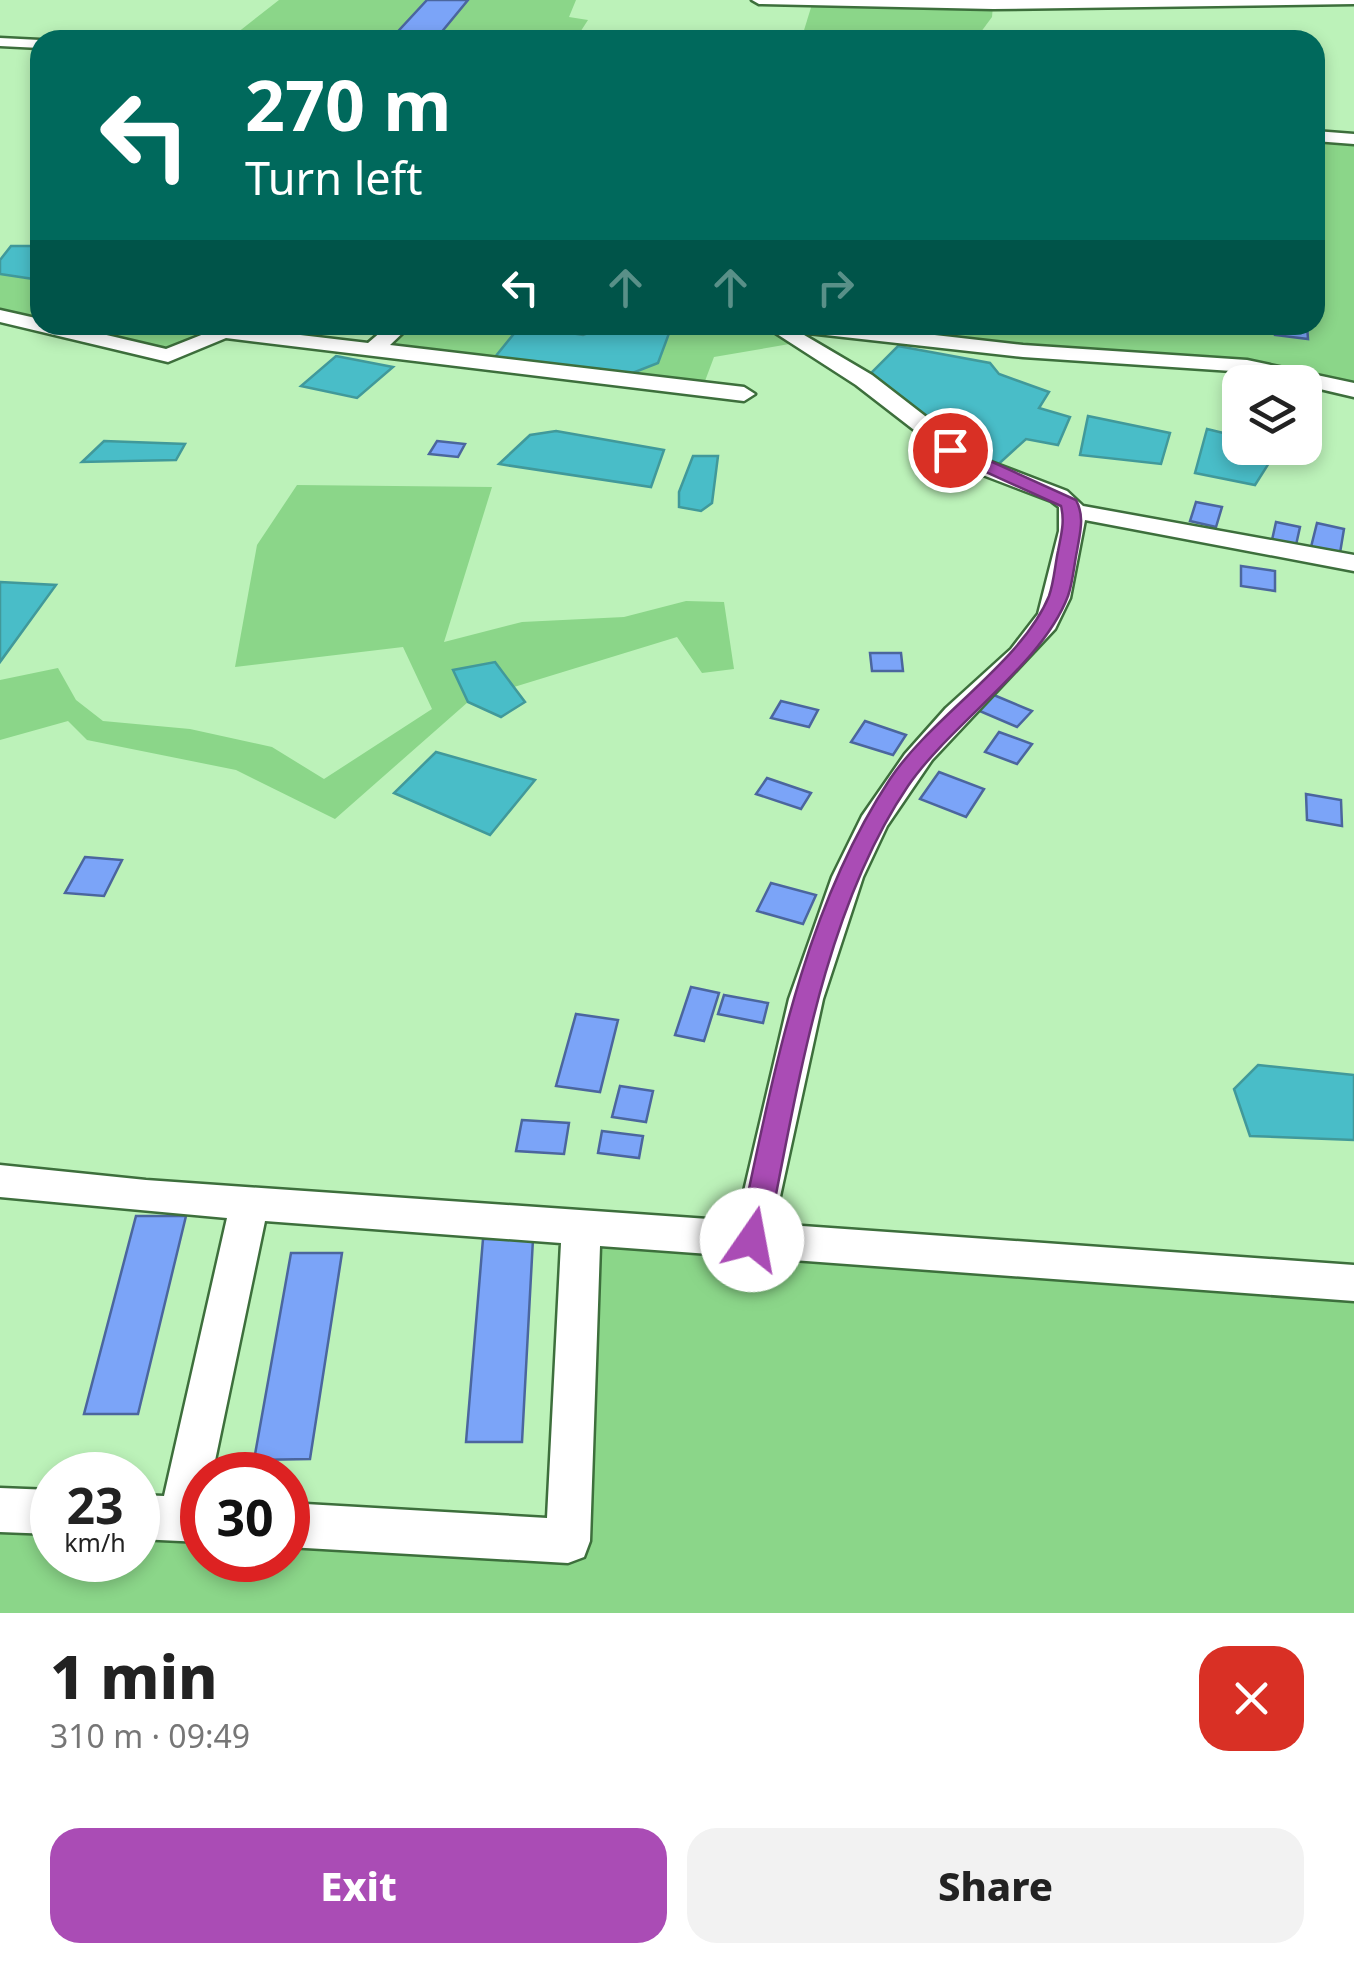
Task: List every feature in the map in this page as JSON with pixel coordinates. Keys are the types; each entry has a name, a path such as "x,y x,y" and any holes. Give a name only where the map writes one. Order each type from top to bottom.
{"street":[{"path":"759,0 993,5 1354,0"},
{"path":"0,42 30,44"},
{"path":"1325,137 1354,139"},
{"path":"0,316 30,323"},
{"path":"80,335 168,356 217,335"},
{"path":"249,335 744,394"},
{"path":"372,350 389,335"},
{"path":"790,335 864,380 970,462 1058,496 1073,511 1354,563"},
{"path":"884,335 1023,350 1247,366 1354,390"},
{"path":"752,1240 821,952 858,855 899,782 953,717 1016,657 1050,616 1059,595 1073,511"},
{"path":"0,1180 1354,1283"},
{"path":"204,1452 250,1201"},
{"path":"310,1526 568,1541 581,1227"},
{"path":"0,1510 30,1511"}],"green space":[{"path":"279,0 576,0 569,17 588,20 582,30 241,30"},
{"path":"813,1 993,5 992,17 982,30 804,30"},
{"path":"1325,137 1354,139 1354,390 1322,381 1322,365 1222,366 896,335 1325,335"},
{"path":"0,274 30,278 30,323 0,316"},
{"path":"84,335 211,335 173,355"},
{"path":"389,335 789,335 801,342 714,357 702,389 372,350"},
{"path":"297,485 492,487 444,642 522,622 624,617 686,601 724,602 734,669 702,673 677,637 514,687 495,662 454,670 468,702 335,819 236,770 87,740 68,721 0,740 0,680 58,668 76,700 103,721 190,729 272,747 324,779 432,709 403,647 235,667 257,545"},
{"path":"581,1227 1354,1283 1354,1613 0,1613 0,1510 30,1511 30,1582 160,1582 160,1518 180,1519 180,1582 310,1582 310,1526 567,1541"}],"water":[{"path":"11,246 30,246 30,278 0,274 0,260"},
{"path":"513,335 668,335 658,363 630,374 495,357"},
{"path":"898,346 990,363 999,374 1049,392 1039,408 1070,417 1058,445 1026,439 991,471 864,380"},
{"path":"336,356 393,367 357,398 301,386"},
{"path":"1088,416 1170,433 1161,464 1080,455"},
{"path":"1207,429 1222,433 1222,465 1268,465 1255,485 1195,473"},
{"path":"556,431 664,450 651,487 499,464 530,435"},
{"path":"104,441 185,444 176,460 82,462"},
{"path":"693,456 718,456 712,503 701,511 679,507 679,492"},
{"path":"0,582 56,585 0,662"},
{"path":"495,662 525,702 501,717 468,702 453,670"},
{"path":"436,752 535,780 490,835 394,793"},
{"path":"1258,1065 1354,1075 1354,1140 1250,1136 1234,1089"}],"building":[{"path":"427,0 468,0 443,30 399,30"},
{"path":"1275,335 1308,335 1308,339"},
{"path":"437,441 465,444 458,457 429,454"},
{"path":"1196,502 1222,507 1216,527 1190,521"},
{"path":"1276,522 1300,527 1296,545 1272,540"},
{"path":"1317,523 1344,529 1340,553 1311,547"},
{"path":"1241,566 1275,571 1275,591 1241,586"},
{"path":"870,653 901,653 903,671 872,671"},
{"path":"989,693 1032,711 1017,727 975,709"},
{"path":"781,701 818,710 809,727 771,718"},
{"path":"865,721 906,735 893,755 851,742"},
{"path":"999,732 1032,744 1017,764 985,752"},
{"path":"939,772 984,789 966,817 920,799"},
{"path":"767,778 811,793 801,809 756,794"},
{"path":"1306,794 1341,800 1342,826 1307,820"},
{"path":"85,857 122,860 104,896 65,893"},
{"path":"771,883 816,895 803,924 757,911"},
{"path":"691,987 719,993 704,1041 675,1035"},
{"path":"724,995 768,1003 763,1023 718,1014"},
{"path":"576,1014 618,1020 600,1092 556,1086"},
{"path":"620,1086 653,1091 646,1122 612,1117"},
{"path":"522,1120 569,1123 564,1154 516,1151"},
{"path":"602,1131 643,1136 639,1158 598,1153"},
{"path":"136,1216 186,1216 138,1414 84,1414"},
{"path":"483,1239 533,1239 522,1442 466,1442"},
{"path":"291,1253 342,1253 310,1459 310,1452 255,1452"}],"route":[{"path":"752,1240 789,1068 821,952 858,855 899,782 953,717 1035,638 1059,595 1074,519 1070,504 950,450"}]}
